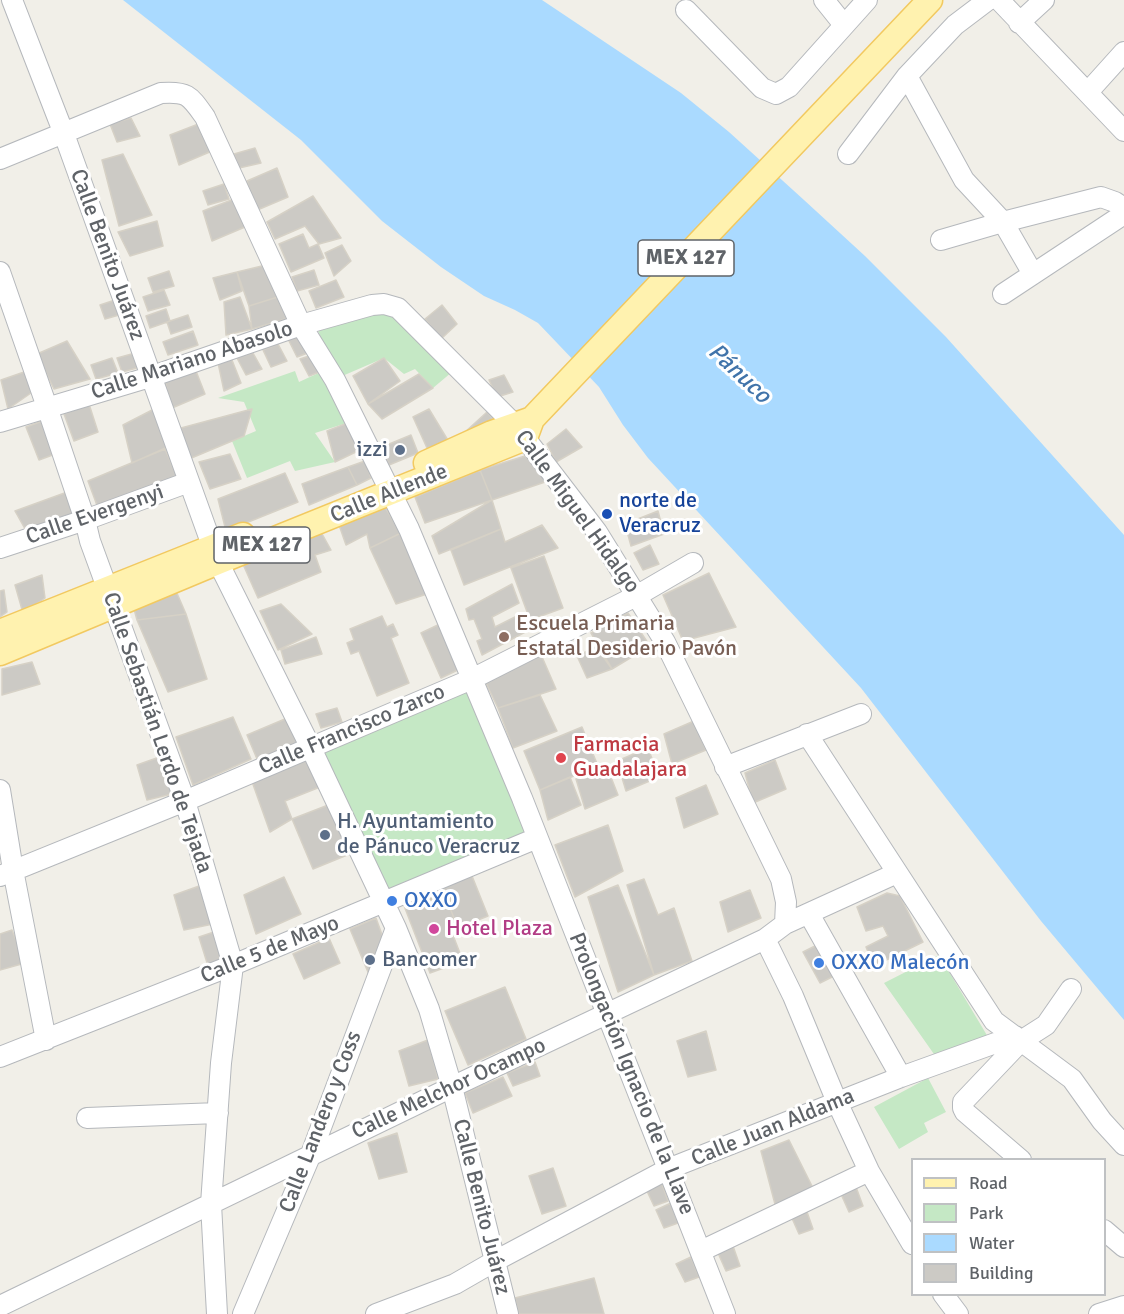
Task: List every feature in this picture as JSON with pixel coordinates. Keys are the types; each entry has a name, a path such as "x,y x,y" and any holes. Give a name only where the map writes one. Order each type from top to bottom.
{"main road":[{"name":"Calle Allende","path":"0,653 110,598 215,554 389,487 524,428 930,0"},
{"name":"Calle Allende","path":"0,632 110,598"}],"street":[{"name":"Calle Benito Juárez","path":"12,0 64,134 215,554 396,928 429,1009 452,1087 508,1314"},
{"path":"824,0 844,25"},
{"path":"686,10 762,88 776,94 789,87 867,0"},
{"path":"848,154 907,76 955,25 988,0"},
{"path":"999,0 1124,131"},
{"path":"1019,23 1044,0"},
{"path":"1088,92 1124,52"},
{"path":"907,76 964,180 1003,222 1033,274"},
{"name":"Prolongación Ignacio de la Llave","path":"64,134 161,93 179,92 192,99 205,117 301,325 335,380 409,529 537,838 725,1314"},
{"path":"0,159 64,134"},
{"path":"941,240 1101,197 1124,208"},
{"path":"1003,294 1124,214"},
{"name":"Calle Sebastián Lerdo de Tejada","path":"0,272 110,598 185,801 233,965 221,1063 211,1204 218,1314"},
{"name":"Calle Mariano Abasolo","path":"0,422 150,377 301,325 372,305 384,304"},
{"name":"Calle Miguel Hidalgo","path":"384,304 398,308 524,428 597,532 665,642 781,879 786,903 786,924"},
{"name":"Calle Evergenyi","path":"0,548 189,482"},
{"name":"Calle Francisco Zarco","path":"7,873 185,801 472,679 638,596 693,563"},
{"path":"725,767 861,714"},
{"path":"807,734 994,1021 1072,1079 1102,1121 1124,1145"},
{"path":"0,790 7,873 46,1040"},
{"name":"Calle 5 de Mayo","path":"0,1057 233,965 537,838"},
{"name":"Calle Melchor Ocampo","path":"0,1306 311,1154 765,939 786,924 897,873"},
{"path":"809,914 901,1077"},
{"name":"Calle Landero y Coss","path":"243,1314 311,1154 396,928"},
{"path":"765,939 793,996 837,1102 869,1171 911,1242"},
{"path":"1019,1158 965,1112 963,1102 1018,1038 1046,1025 1071,989"},
{"name":"Calle Juan Aldama","path":"376,1314 455,1284 668,1169 901,1077 1018,1038"},
{"path":"87,1118 218,1113"},
{"path":"701,1251 869,1171"},
{"path":"1106,1232 1124,1247"},
{"path":"945,1296 958,1314"},
{"path":"1100,1314 1124,1306"}],"green space":[{"path":"385,308 452,372 433,388 415,369 404,374 384,358 340,377 325,349 316,325"},
{"path":"325,370 350,422 315,433 335,462 295,471 290,461 247,478 232,441 256,431 244,402 218,398 295,371 299,382"},
{"path":"472,679 537,838 384,903 310,747"},
{"path":"939,955 988,1037 936,1057 884,983"},
{"path":"928,1078 946,1112 924,1123 928,1132 899,1149 874,1107"}],"water":[{"name":"Pánuco","path":"123,0 542,0 681,93 729,132 865,256 946,337 1124,535 1124,1020 1041,921 861,688 648,458 623,425 599,387 538,323 484,296 441,267 382,221 301,140"}],"building":[{"path":"131,118 140,136 117,142 110,124"},
{"path":"201,123 212,151 179,165 170,135"},
{"path":"255,148 261,163 239,168 234,154"},
{"path":"123,154 152,215 119,226 102,160"},
{"path":"277,168 288,197 255,211 247,181"},
{"path":"224,184 229,199 208,205 203,191"},
{"path":"313,196 341,238 319,244 305,226 275,239 267,222"},
{"path":"234,199 245,227 212,241 203,211"},
{"path":"157,221 163,246 130,256 118,232"},
{"path":"303,234 309,248 318,244 324,258 291,272 279,244"},
{"path":"342,245 351,261 334,276 325,253"},
{"path":"266,265 281,296 249,306 237,272"},
{"path":"314,270 319,285 297,291 292,277"},
{"path":"169,271 174,286 153,292 148,278"},
{"path":"237,272 242,291 220,300 213,278"},
{"path":"336,280 344,297 316,308 309,291"},
{"path":"164,290 170,305 148,311 143,297"},
{"path":"281,296 292,317 252,329 249,306"},
{"path":"240,297 252,329 226,335 224,302"},
{"path":"121,298 126,313 105,319 100,305"},
{"path":"442,305 457,324 441,339 425,319"},
{"path":"166,309 170,321 150,328 146,316"},
{"path":"188,315 192,327 171,334 167,322"},
{"path":"193,331 198,345 168,355 163,342"},
{"path":"303,334 313,351 297,357 288,339"},
{"path":"67,341 90,379 54,389 37,354"},
{"path":"278,344 287,361 271,367 263,350"},
{"path":"139,352 144,366 122,372 117,358"},
{"path":"253,353 262,369 246,375 237,358"},
{"path":"315,354 325,370 309,376 300,359"},
{"path":"230,355 241,383 224,391 217,358"},
{"path":"112,358 118,373 96,379 91,365"},
{"path":"384,358 400,381 368,404 353,376"},
{"path":"194,366 205,394 172,408 164,378"},
{"path":"27,371 31,393 8,409 1,380"},
{"path":"419,374 433,388 382,419 368,404"},
{"path":"504,375 513,392 497,397 489,380"},
{"path":"89,404 98,432 74,441 64,414"},
{"path":"156,408 172,445 132,463 123,425"},
{"path":"252,409 244,436 189,459 181,428"},
{"path":"429,409 449,442 427,448 413,417"},
{"path":"487,412 499,426 464,433"},
{"path":"45,420 58,453 39,460 26,427"},
{"path":"350,422 362,449 335,462 327,431"},
{"path":"566,429 582,447 556,462 547,444"},
{"name":"izzi","path":"411,435 418,453 389,465 382,447"},
{"path":"165,449 179,481 98,508 88,481"},
{"path":"230,454 241,479 210,489 199,462"},
{"path":"525,456 548,481 492,500 480,470"},
{"path":"365,461 371,478 357,485 348,467"},
{"path":"348,467 357,485 309,505 302,484"},
{"path":"480,470 492,500 425,523 415,497"},
{"path":"285,473 298,502 226,531 218,499"},
{"path":"70,491 74,520 29,536 15,511"},
{"path":"492,500 501,529 439,554 432,536"},
{"path":"383,504 401,533 370,548 367,534 346,545 338,522"},
{"path":"658,511 664,534 631,546 625,524"},
{"path":"542,525 558,548 464,585 451,550 501,529 505,542"},
{"path":"321,532 331,550 315,555 321,572 258,598 242,562"},
{"path":"401,533 427,594 396,604 370,548"},
{"path":"650,545 659,564 643,570 634,553"},
{"path":"544,556 563,608 530,620 511,568"},
{"path":"709,573 736,627 683,641 663,595"},
{"path":"42,575 45,598 23,613 15,585"},
{"path":"512,584 519,603 492,617 495,627 523,613 529,630 482,655 477,641 482,639 474,619 469,620 466,609"},
{"path":"4,590 7,612 0,617 0,591"},
{"path":"176,591 186,614 137,620 134,609"},
{"path":"281,604 312,634 278,650 260,611"},
{"path":"628,613 650,646 612,669 591,633"},
{"path":"186,614 207,679 168,692 137,620"},
{"path":"382,616 387,627 393,624 398,635 391,638 409,683 377,696 359,651 351,654 347,643 354,640 350,629"},
{"path":"442,623 462,668 441,678 421,633"},
{"path":"316,637 322,654 285,664 281,650"},
{"path":"596,647 612,669 587,678 577,656"},
{"path":"539,650 556,689 498,708 484,679"},
{"path":"32,662 40,684 2,695 2,669"},
{"path":"540,695 557,731 513,748 498,708"},
{"path":"337,708 342,722 321,728 316,714"},
{"path":"292,716 302,741 257,759 247,735"},
{"path":"233,717 251,759 193,785 176,737"},
{"path":"694,721 706,750 672,764 664,734"},
{"name":"Farmacia Guadalajara","path":"582,727 598,766 540,790 524,751"},
{"path":"648,748 659,777 626,791 617,761"},
{"path":"307,754 320,787 285,801 292,819 270,832 250,776"},
{"path":"165,755 176,793 147,800 137,765"},
{"path":"775,760 786,789 753,803 745,773"},
{"path":"607,767 618,795 585,809 576,779"},
{"path":"570,777 581,805 548,820 540,790"},
{"path":"706,785 718,814 684,828 676,798"},
{"name":"H. Ayuntamiento de Pánuco Veracruz","path":"336,802 357,851 313,869 292,819"},
{"path":"608,825 623,871 575,897 555,845"},
{"path":"472,876 488,916 458,928 442,888"},
{"path":"284,877 301,914 256,934 244,895"},
{"path":"644,879 658,915 674,908 692,961 654,975 627,885"},
{"path":"202,885 213,924 184,930 174,895"},
{"path":"618,885 654,975 618,992 588,897"},
{"name":"Hotel Plaza","path":"442,888 458,928 451,930 463,961 430,973 403,903"},
{"path":"750,890 761,918 728,932 720,902"},
{"path":"887,893 900,896 923,942 874,966 866,947 888,936 883,926 866,931 857,907"},
{"name":"Bancomer","path":"376,918 385,943 370,977 350,929"},
{"path":"12,930 25,963 0,970 0,934"},
{"path":"220,930 229,959 208,966 199,937"},
{"path":"329,938 340,963 304,979 293,954"},
{"name":"OXXO Malecón","path":"819,944 836,975 820,983 803,952"},
{"path":"505,987 526,1039 468,1065 445,1011"},
{"path":"706,1031 716,1070 688,1077 677,1041"},
{"path":"428,1040 438,1079 409,1086 399,1051"},
{"path":"535,1062 540,1076 513,1086 507,1073"},
{"path":"503,1077 512,1096 473,1113 465,1093"},
{"path":"397,1133 407,1172 379,1179 368,1143"},
{"path":"789,1140 814,1190 776,1208 761,1151"},
{"path":"553,1168 566,1206 542,1214 529,1176"},
{"path":"661,1181 668,1201 654,1206 646,1189"},
{"path":"856,1187 863,1206 849,1212 841,1194"},
{"path":"671,1203 678,1223 664,1228 656,1210"},
{"path":"806,1209 813,1229 799,1234 791,1216"},
{"path":"733,1246 740,1266 726,1271 718,1253"},
{"path":"691,1257 699,1277 685,1282 676,1264"},
{"path":"594,1278 604,1314 519,1314 515,1298"}],"place":[{"name":"izzi","path":"400,450"},
{"name":"norte de Veracruz","path":"607,514"},
{"name":"Escuela Primaria Estatal Desiderio Pavón","path":"504,637"},
{"name":"Farmacia Guadalajara","path":"561,758"},
{"name":"H. Ayuntamiento de Pánuco Veracruz","path":"325,835"},
{"name":"OXXO","path":"392,901"},
{"name":"Hotel Plaza","path":"434,929"},
{"name":"Bancomer","path":"370,960"},
{"name":"OXXO Malecón","path":"819,963"}]}
